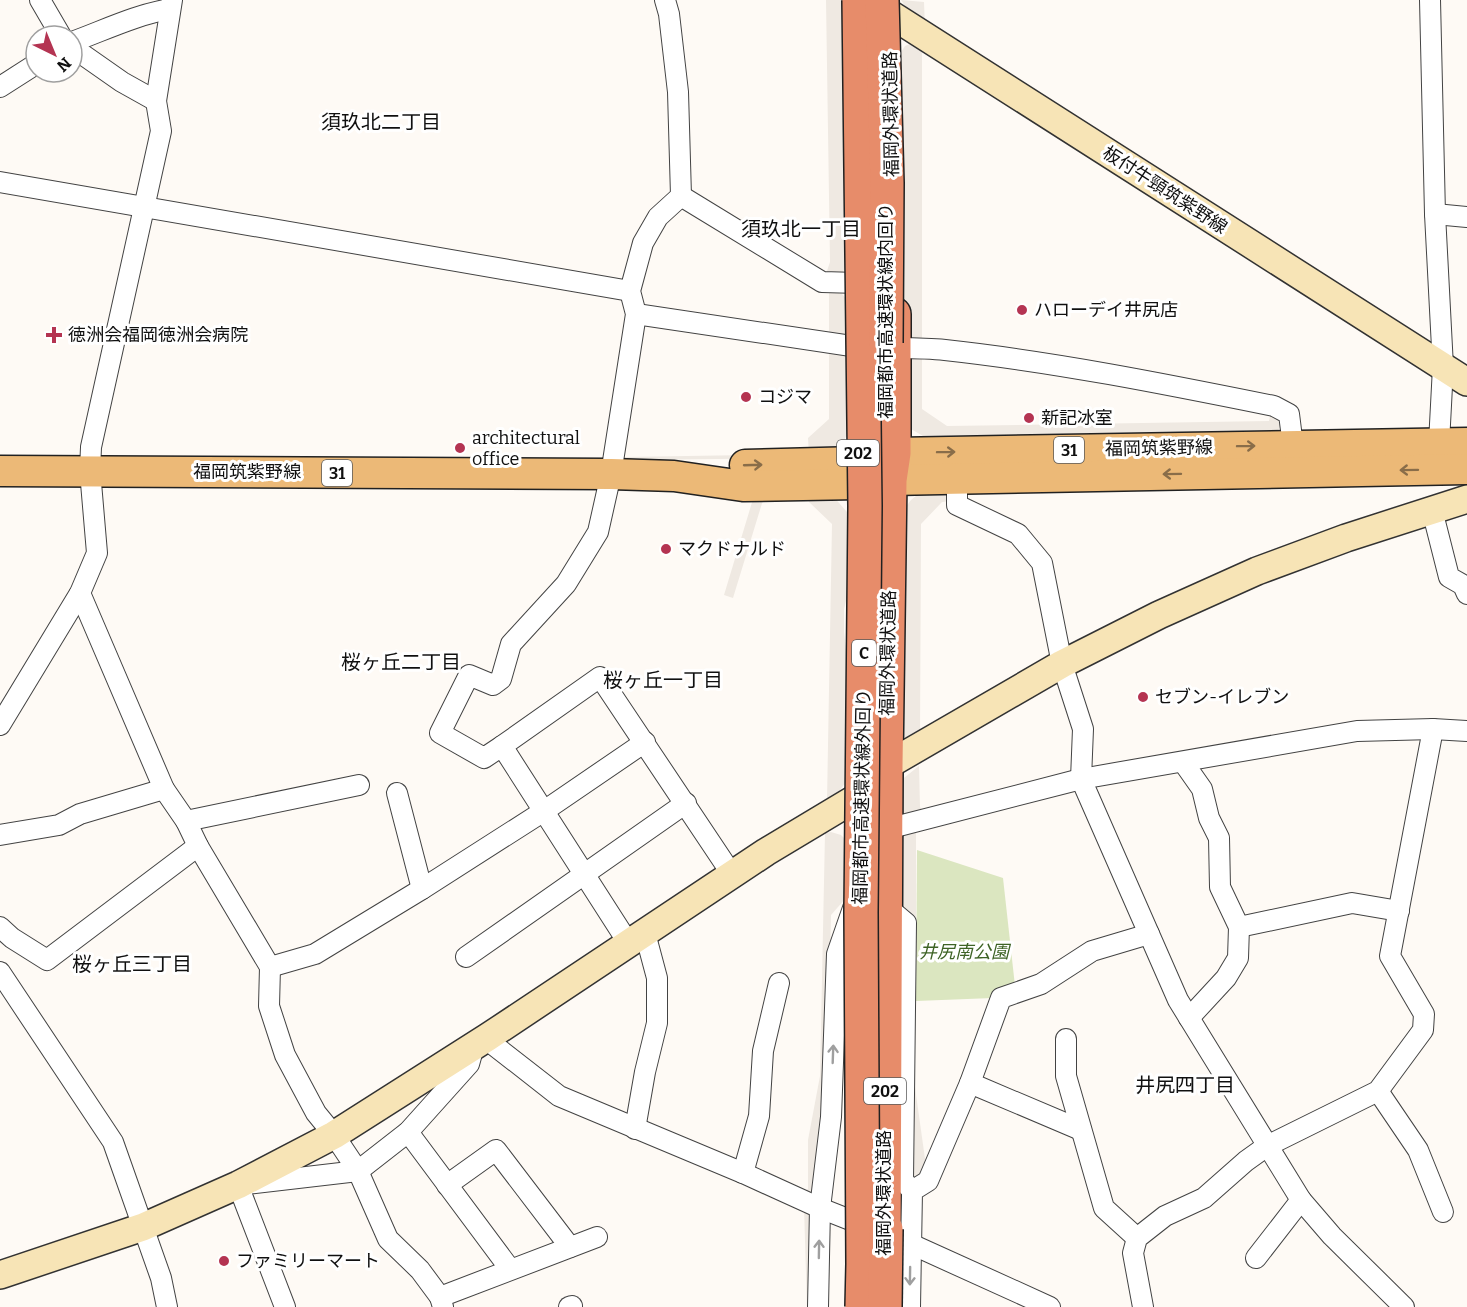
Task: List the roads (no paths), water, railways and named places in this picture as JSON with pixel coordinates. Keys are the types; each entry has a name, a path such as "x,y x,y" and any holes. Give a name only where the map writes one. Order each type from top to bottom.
{"highway":[{"name":"福岡外環状道路","path":"855,1307 883,1233 854,906 858,283 873,2"},
{"name":"福岡外環状道路","path":"873,2 894,350 886,766 884,1307"},
{"name":"福岡都市高速環状線外回り","path":"862,1307 861,912 873,2"},
{"name":"福岡都市高速環状線内回り","path":"873,2 887,183 883,911 884,1307"}],"main road":[{"name":"福岡筑紫野線","path":"0,471 611,474 674,476 743,486 858,473 892,466 1293,446 1453,443"},
{"name":"福岡筑紫野線","path":"892,466 957,479 1467,469"}],"street":[{"path":"40,0 55,24"},
{"path":"665,0 669,14 678,92 681,196 658,217 643,243 630,291 636,314 611,474 598,532 566,584 512,644 501,679 494,685 469,675 440,733 484,758 600,677 733,876"},
{"path":"1430,0 1435,214 1443,367 1453,443"},
{"name":"板付牛頸筑紫野線","path":"873,2 1467,382"},
{"path":"0,725 81,593 97,553 90,471 91,447 161,131 156,101 171,4 119,22 84,38"},
{"path":"84,53 122,82 156,101"},
{"path":"0,87 24,72"},
{"path":"0,182 630,291"},
{"path":"681,196 822,282 858,283"},
{"path":"1435,214 1467,217"},
{"path":"636,314 858,347 942,350 1112,374 1274,406 1289,414 1293,446"},
{"path":"957,479 957,505 1018,534 1042,563 1062,664 1083,729 1081,779 1178,1000 1301,1200 1332,1236 1404,1307"},
{"path":"0,1275 143,1227 238,1185 334,1135 481,1042 766,852 856,798 886,766 1062,664 1159,615 1257,571 1346,538 1467,499"},
{"path":"1432,510 1449,577 1463,585 1467,594"},
{"path":"81,593 164,789 186,821 198,846 270,967 269,1006 285,1055 316,1113 358,1171 388,1239 420,1270 442,1302 510,1269 597,1237"},
{"path":"1143,1307 1133,1253 1137,1238 1165,1216 1204,1198 1267,1146 1378,1091 1423,1030 1424,1014 1390,957 1433,729"},
{"path":"887,829 1081,779 1357,731 1467,730"},
{"path":"270,967 315,954 544,811 645,742"},
{"path":"502,746 584,874 637,939 657,978 657,1023 635,1129"},
{"path":"1183,762 1202,789 1209,819 1218,838 1220,887 1239,927 1238,958 1226,978 1189,1018"},
{"path":"186,821 359,785"},
{"path":"0,835 59,825 80,814 164,789"},
{"path":"397,792 422,889"},
{"path":"466,957 686,803"},
{"path":"0,927 12,938 47,960 198,846"},
{"path":"1239,927 1352,903 1399,910"},
{"path":"818,1307 820,1208 831,1117 837,954 854,906"},
{"path":"887,907 906,923 903,1180 912,1191"},
{"path":"883,1233 912,1191 928,1181 970,1083 1001,998 1041,984 1092,951 1149,934"},
{"path":"1,976 113,1142 161,1278 167,1307"},
{"path":"743,1173 759,1116 763,1051 779,983"},
{"path":"1066,1039 1066,1076 1104,1208 1137,1238"},
{"path":"481,1042 495,1046 559,1095 1050,1307"},
{"path":"238,1185 358,1171 408,1132 469,1064 481,1042"},
{"path":"970,1083 1081,1130"},
{"path":"1378,1091 1418,1150 1443,1212"},
{"path":"408,1132 510,1269"},
{"path":"447,1185 496,1150 570,1247"},
{"path":"238,1185 285,1307"},
{"path":"1256,1258 1301,1200"},
{"path":"883,1233 910,1307"}],"place":[{"name":"ハローデイ井尻店","path":"1022,310"},
{"name":"徳洲会福岡徳洲会病院","path":"54,335"},
{"name":"コジマ","path":"746,397"},
{"name":"新記冰室","path":"1029,418"},
{"name":"architectural office","path":"460,448"},
{"name":"マクドナルド","path":"666,549"},
{"name":"セブン-イレブン","path":"1143,697"},
{"name":"ファミリーマート","path":"224,1261"}],"district":[{"name":"須玖北二丁目","path":"381,122"},
{"name":"須玖北一丁目","path":"801,229"},
{"name":"桜ヶ丘二丁目","path":"401,662"},
{"name":"桜ヶ丘一丁目","path":"663,680"},
{"name":"桜ヶ丘三丁目","path":"132,964"},
{"name":"井尻四丁目","path":"1185,1085"}],"park label":[{"name":"井尻南公園","path":"964,952"}]}
